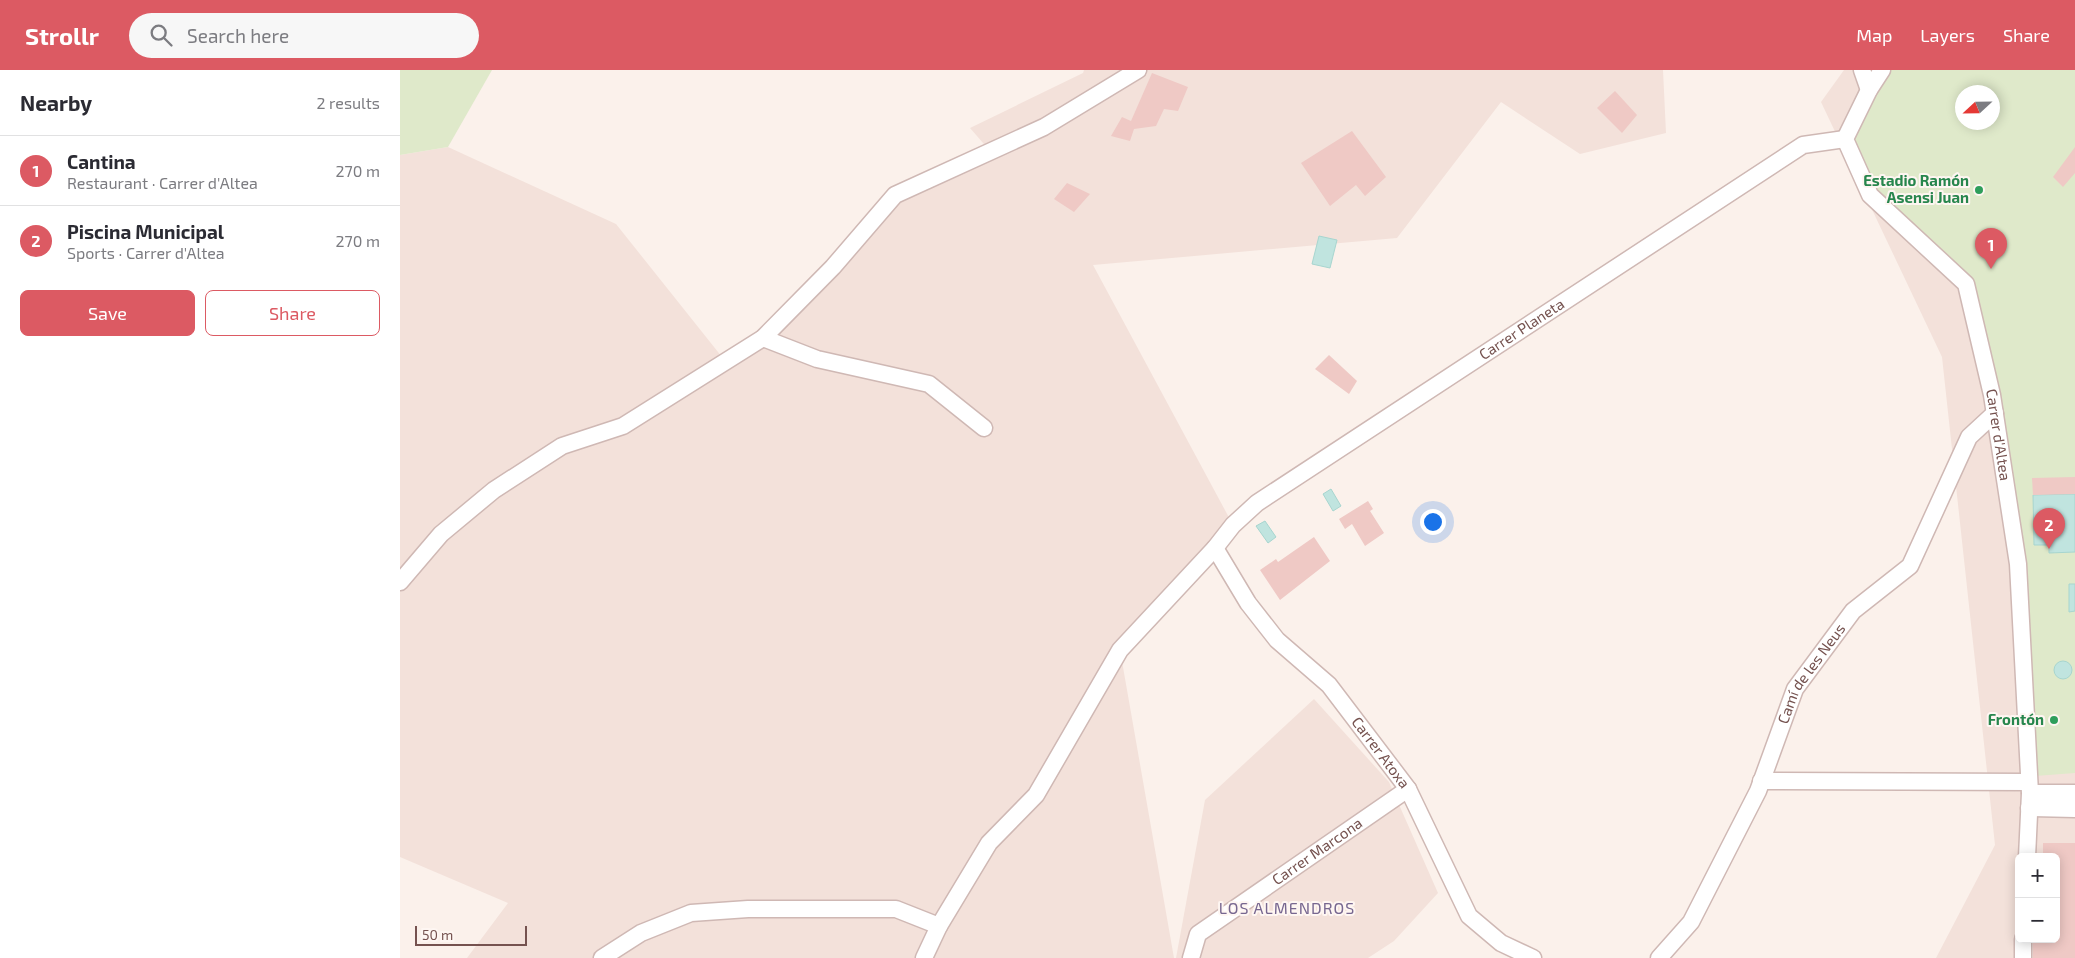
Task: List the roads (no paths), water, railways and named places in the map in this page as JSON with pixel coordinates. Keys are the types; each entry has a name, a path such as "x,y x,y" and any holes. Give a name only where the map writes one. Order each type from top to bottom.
{"street":[{"path":"400,582 441,534 494,490 562,446 623,426 763,338 833,267 895,195 1044,127 1138,70"},
{"path":"1862,70 1869,90"},
{"path":"1845,139 1869,90 1882,70"},
{"name":"Carrer d'Altea","path":"1845,139 1870,195 1966,284 1992,395 2018,564 2029,795 2027,853"},
{"name":"Carrer Planeta","path":"924,958 939,926 989,843 1036,795 1120,650 1215,548 1233,524 1257,503 1803,145 1845,139"},
{"path":"763,338 816,359 929,384 984,428"},
{"name":"Camí de les Neus","path":"1658,958 1691,922 1761,781 1795,689 1853,611 1910,566 1969,437 1995,414"},
{"name":"Carrer Atoxa","path":"1215,548 1248,603 1277,640 1329,685 1408,789 1469,916 1501,942 1533,958"},
{"path":"1761,781 2029,795 2075,793"},
{"name":"Carrer Marcona","path":"1191,958 1198,934 1408,789"},
{"path":"2029,795 2075,809"},
{"path":"602,958 641,933 691,913 748,909 896,910 939,926"},
{"path":"2023,943 2023,958"}],"water":[{"path":"1319,236 1337,240 1330,268 1312,264"},
{"path":"1331,489 1341,506 1333,511 1323,494"},
{"path":"2075,494 2075,552 2049,553 2049,545 2034,545 2033,495"},
{"path":"1265,521 1276,537 1268,543 1256,526"},
{"path":"2069,584 2075,584 2075,611 2069,612"},
{"path":"2063,661 2069,664 2072,670 2069,676 2063,679 2057,676 2054,670 2057,664"}],"place":[{"name":"Estadio Ramón Asensi Juan","path":"1979,190"},
{"name":"Cantina","path":"1991,269"},
{"name":"Piscina Municipal","path":"2049,549"},
{"name":"Frontón","path":"2054,720"}],"district":[{"name":"LOS ALMENDROS","path":"1287,908"}]}
